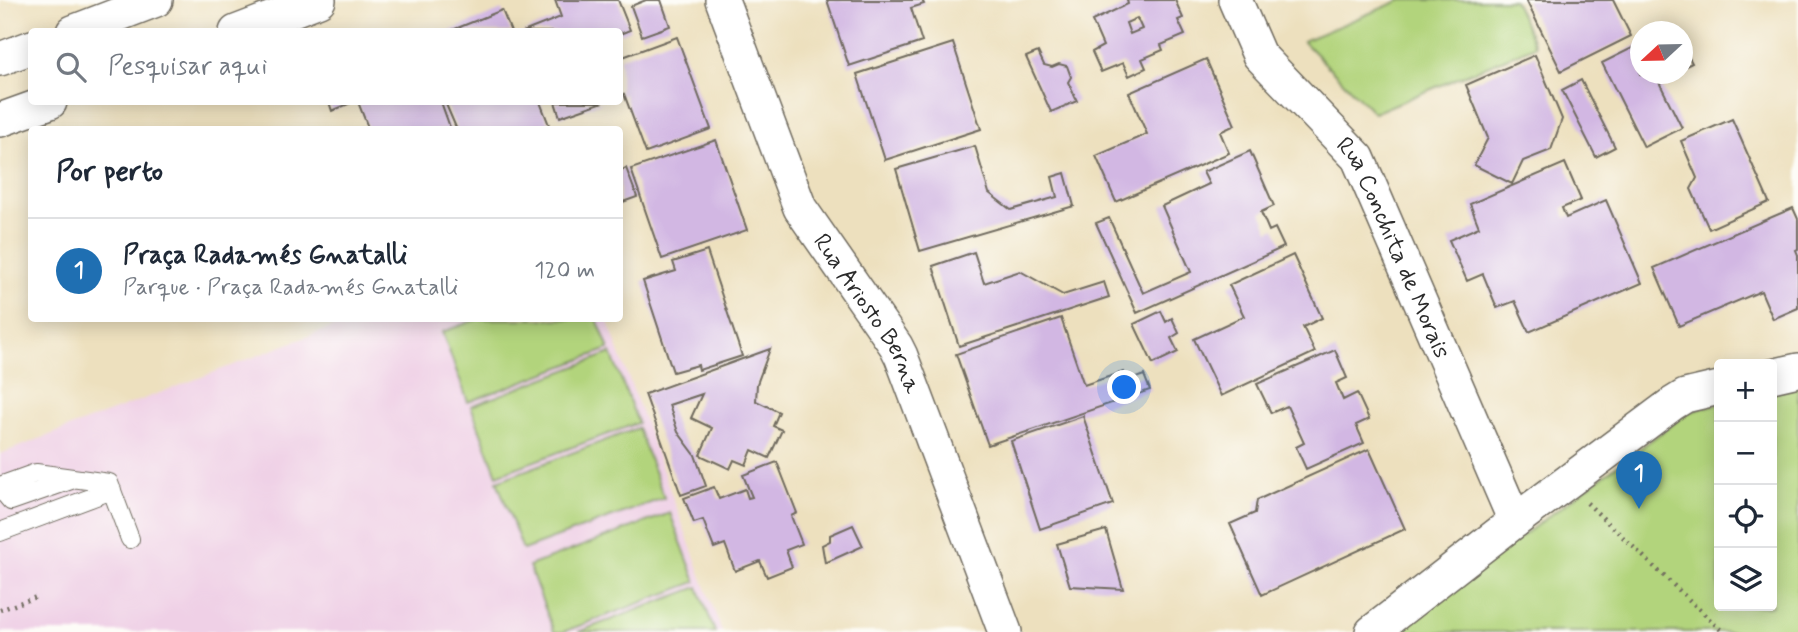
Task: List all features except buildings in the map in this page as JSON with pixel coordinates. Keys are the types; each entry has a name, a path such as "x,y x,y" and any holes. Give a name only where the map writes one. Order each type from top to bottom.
{"street":[{"path":"83,28 156,0"},
{"path":"246,28 319,0"},
{"name":"Rua Ariosto Berna","path":"722,0 800,208 901,356 1005,632"},
{"name":"Rua Conchita de Morais","path":"1234,0 1259,55 1357,158 1515,521"},
{"path":"0,59 28,48"},
{"path":"0,120 42,105"},
{"path":"1777,375 1798,370"},
{"path":"1372,632 1672,404 1685,396 1714,389"}],"lane":[{"path":"0,487 36,473 109,483 130,539"},
{"path":"0,532 112,490"}],"path":[{"path":"1567,484 1723,632"},
{"path":"0,610 39,596"}],"shaded area":[{"path":"346,322 608,322 722,632 0,632 0,454"}],"green space":[{"path":"1401,0 1514,0 1535,46 1374,113 1303,41"},
{"path":"470,322 598,322 609,349 468,402 442,332"},
{"path":"611,353 638,423 497,475 471,406"},
{"path":"1798,387 1798,632 1393,632 1689,412 1714,404 1714,611 1777,611 1777,391"},
{"path":"638,428 664,498 523,550 497,481"},
{"path":"670,513 696,582 563,632 554,632 529,566"},
{"path":"698,587 715,632 578,632"}],"place":[{"name":"Praça Radamés Gnatalli","path":"1639,509"}]}
